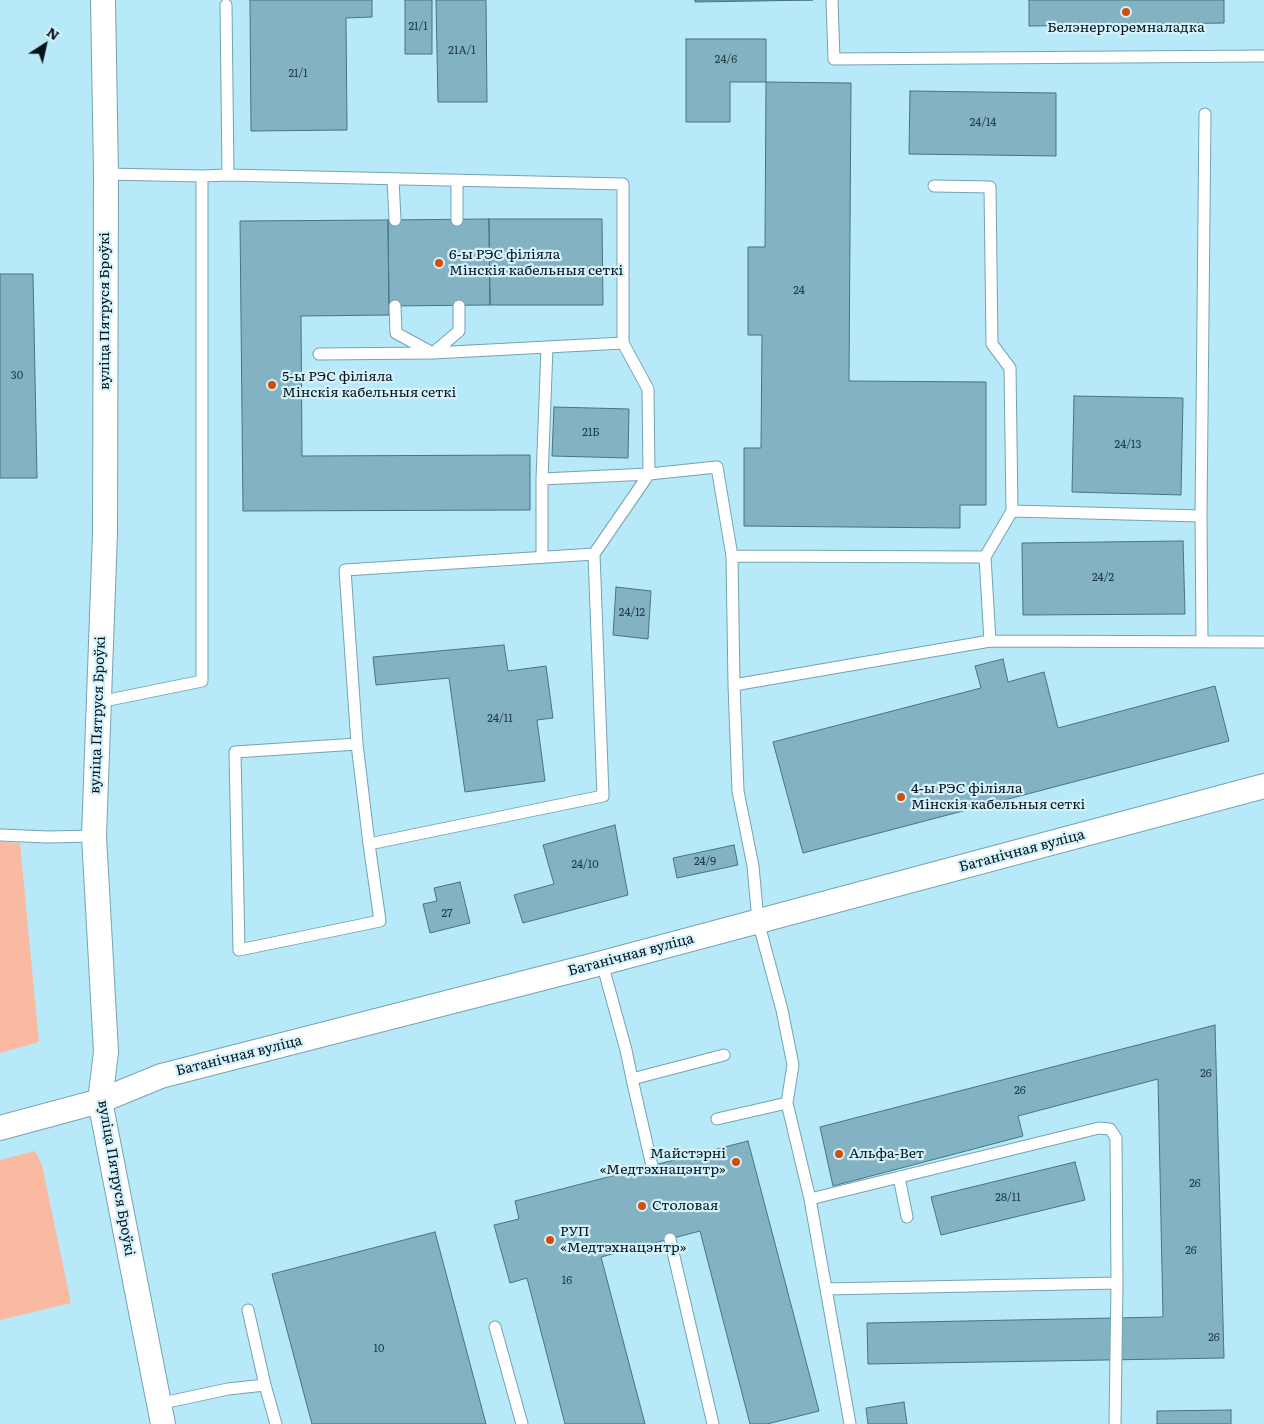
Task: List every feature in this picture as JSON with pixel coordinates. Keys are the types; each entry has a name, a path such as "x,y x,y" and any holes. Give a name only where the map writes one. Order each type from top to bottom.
{"street":[{"name":"вуліца Пятруся Броўкі","path":"104,0 106,174 105,533 94,836 106,1052 100,1101 161,1414"},
{"name":"Батанічная вуліца","path":"0,1128 100,1101 161,1076 602,964 1264,786"}],"lane":[{"path":"832,0 834,58 1264,56"},
{"path":"226,5 228,175"},
{"path":"1202,641 1201,516 1205,114"},
{"path":"106,174 624,184 623,343 648,389 649,474 594,554 603,796 369,844"},
{"path":"99,702 202,681 202,176"},
{"path":"393,179 395,220"},
{"path":"457,180 457,220"},
{"path":"934,186 990,186 992,344 1010,368 1012,511 985,557 990,641"},
{"path":"395,306 396,333 433,353"},
{"path":"433,353 459,331 459,306"},
{"path":"319,354 433,353 623,343"},
{"path":"542,557 542,479 547,347"},
{"path":"542,479 649,474 717,467 732,556 738,791 753,866 758,921 782,1010 793,1065 787,1103 810,1199 850,1424"},
{"path":"1012,511 1201,516"},
{"path":"357,744 235,752 239,950 380,921 357,744 345,570 594,554"},
{"path":"732,556 985,557"},
{"path":"734,685 990,641 1264,642"},
{"path":"0,835 94,836"},
{"path":"602,964 626,1050 652,1166"},
{"path":"632,1079 724,1055"},
{"path":"717,1119 787,1103"},
{"path":"810,1199 1099,1128 1110,1129 1116,1138 1117,1283 1115,1424"},
{"path":"899,1177 907,1217"},
{"path":"670,1239 713,1424"},
{"path":"826,1289 1117,1283"},
{"path":"248,1310 276,1424"},
{"path":"494,1327 522,1424"},
{"path":"161,1414 228,1389 265,1385"}],"shaded area":[{"path":"0,842 20,843 39,1042 0,1053"},
{"path":"35,1151 42,1165 71,1303 0,1320 0,1160"}],"building":[{"path":"250,0 372,0 372,17 346,18 347,130 251,131"},
{"path":"405,0 432,0 432,54 405,54"},
{"path":"436,0 486,0 487,102 438,102"},
{"path":"695,0 813,0 695,2"},
{"name":"Белэнергоремналадка","path":"1029,0 1224,0 1224,23 1029,26"},
{"path":"686,39 766,39 766,82 730,82 730,122 686,122"},
{"path":"766,82 851,83 849,381 986,382 986,505 960,505 960,528 744,526 744,448 761,448 762,335 748,335 748,247 765,247"},
{"path":"910,91 1056,93 1056,156 909,154"},
{"name":"6-ы РЭС філіяла Мінскія кабельныя сеткі","path":"489,219 490,305 389,306 388,220"},
{"path":"489,219 602,219 603,305 490,305"},
{"name":"5-ы РЭС філіяла Мінскія кабельныя сеткі","path":"388,220 389,315 301,316 302,456 530,455 530,510 243,511 240,221"},
{"path":"0,274 33,274 37,478 0,478"},
{"path":"1074,396 1183,398 1181,495 1072,492"},
{"path":"554,407 629,409 628,458 552,456"},
{"path":"1183,541 1185,614 1023,615 1022,543"},
{"path":"616,587 651,591 648,639 613,635"},
{"path":"504,645 508,671 546,666 553,718 537,720 545,781 465,792 449,678 376,685 373,657"},
{"name":"4-ы РЭС філіяла Мінскія кабельныя сеткі","path":"1003,659 1008,682 1044,672 1058,728 1215,686 1229,741 803,853 773,742 981,688 975,666"},
{"path":"615,825 628,895 523,923 514,895 554,884 543,845"},
{"path":"734,845 738,865 677,878 673,858"},
{"path":"460,882 470,923 430,933 423,904 437,901 434,888"},
{"path":"1215,1025 1224,1358 868,1364 867,1323 1163,1317 1158,1079 1018,1116 1023,1136 833,1186 820,1127"},
{"path":"748,1141 819,1411 767,1424 750,1424 700,1231 601,1257 645,1424 565,1424 527,1278 510,1283 494,1225 519,1219 515,1201"},
{"path":"1075,1162 1085,1200 941,1235 931,1197"},
{"path":"435,1232 486,1424 312,1424 272,1274"},
{"path":"904,1402 907,1424 868,1424 866,1408"},
{"path":"1231,1410 1231,1424 1157,1424 1157,1411"}],"place":[{"name":"Белэнергоремналадка","path":"1126,12"},
{"name":"6-ы РЭС філіяла Мінскія кабельныя сеткі","path":"439,263"},
{"name":"5-ы РЭС філіяла Мінскія кабельныя сеткі","path":"272,385"},
{"name":"4-ы РЭС філіяла Мінскія кабельныя сеткі","path":"901,797"},
{"name":"Альфа-Вет","path":"839,1154"},
{"name":"Майстэрні «Медтэхнацэнтр»","path":"736,1162"},
{"name":"Столовая","path":"642,1206"},
{"name":"РУП «Медтэхнацэнтр»","path":"550,1240"}]}
